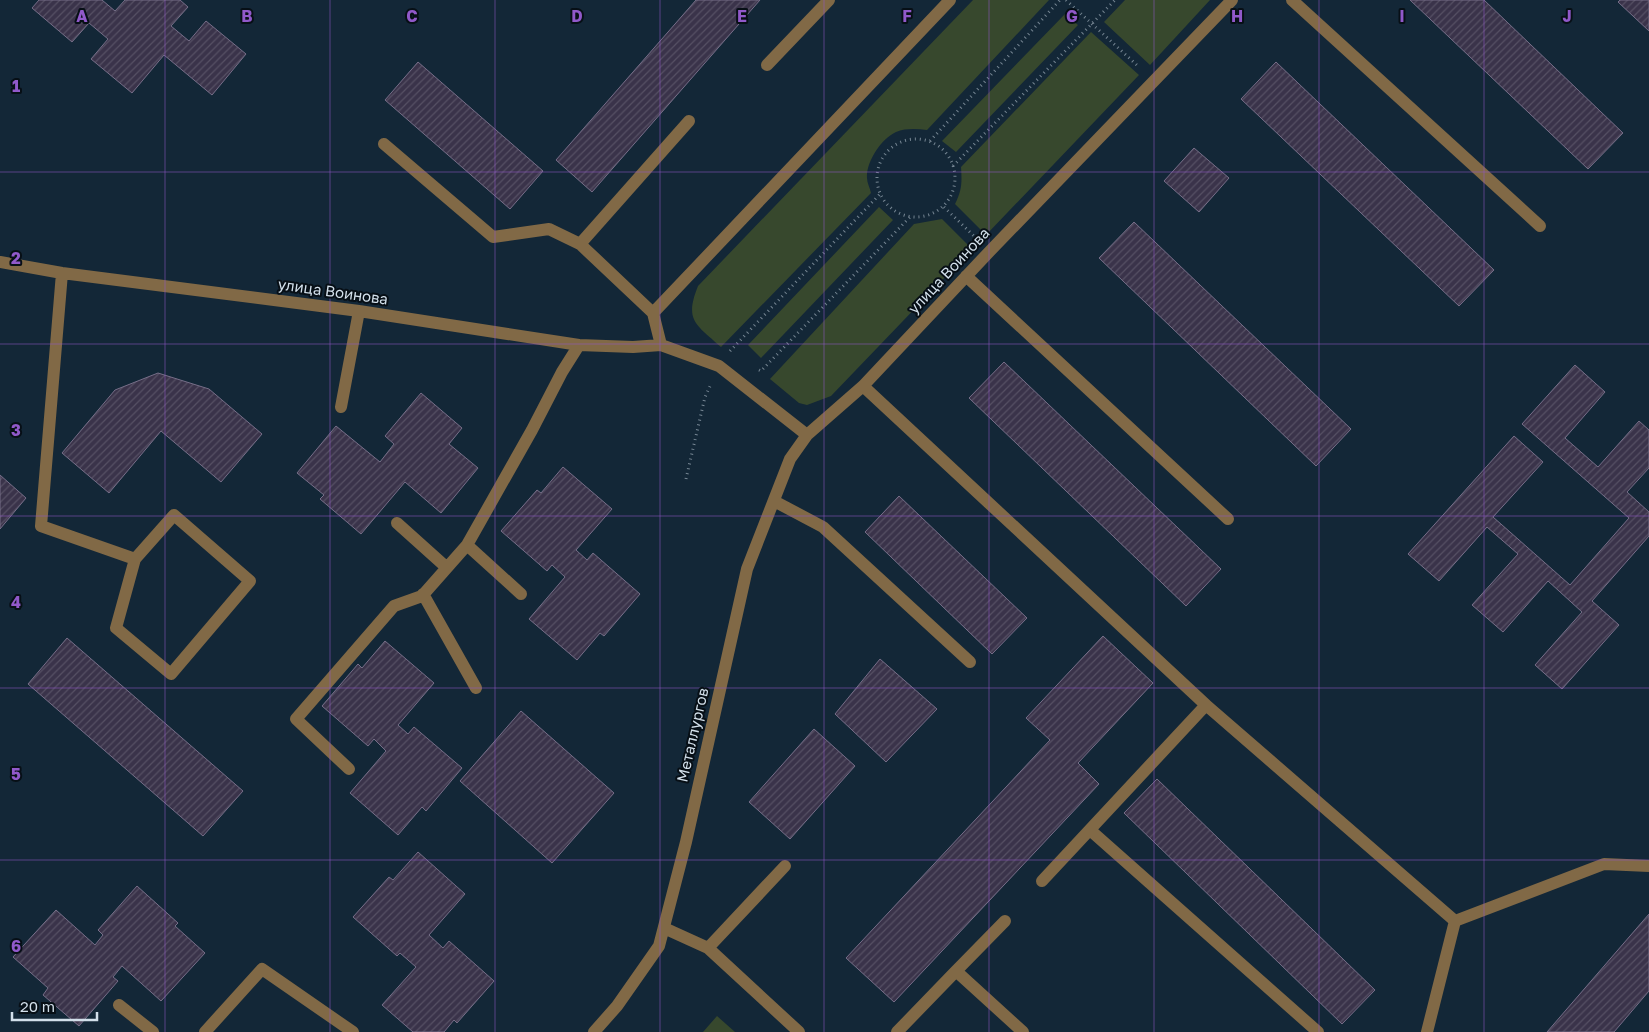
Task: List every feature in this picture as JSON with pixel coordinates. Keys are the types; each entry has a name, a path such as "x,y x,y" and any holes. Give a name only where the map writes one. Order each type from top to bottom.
{"street":[{"path":"767,65 829,0"},
{"path":"653,313 950,0"},
{"name":"улица Воинова","path":"0,262 62,273 359,311 580,345 634,347 661,345 719,366 807,435 863,386 966,276 1232,0"},
{"path":"1292,0 1540,226"},
{"path":"580,244 689,121"},
{"path":"384,144 493,237 549,229 580,244 653,313 661,345"},
{"path":"62,273 41,526 135,559"},
{"path":"966,276 1228,519"},
{"path":"341,407 359,311"},
{"path":"350,769 296,720 394,606 423,594 467,545 532,430 562,372 580,345"},
{"path":"863,386 1206,705 1454,921"},
{"name":"Металлургов","path":"594,1032 617,1006 659,946 686,842 747,569 790,459 807,435"},
{"path":"774,501 823,527 970,662"},
{"path":"174,515 250,581 171,674 116,628 135,559 174,515"},
{"path":"397,523 446,567"},
{"path":"467,545 521,594"},
{"path":"423,594 476,688"},
{"path":"1042,881 1206,705"},
{"path":"1090,830 1318,1032"},
{"path":"1454,921 1604,864 1649,866"},
{"path":"708,948 785,866"},
{"path":"897,1032 1006,920"},
{"path":"1427,1032 1454,921"},
{"path":"664,928 708,948 799,1032"},
{"path":"205,1032 262,969 353,1032"},
{"path":"956,971 1022,1032"},
{"path":"118,1005 153,1032"}],"path":[{"path":"930,141 1060,0"},
{"path":"1066,0 1154,81"},
{"path":"953,166 1115,0"},
{"path":"917,139 930,141 940,147 948,156 953,166 956,179 952,192 944,207 924,217 910,217 898,213 887,205 880,194 877,182 878,168 883,156 893,147 904,141 917,139"},
{"path":"686,479 705,396 719,366 732,348 880,194"},
{"path":"944,207 990,252"},
{"path":"761,371 910,217"}],"green space":[{"path":"973,0 1049,0 927,130 911,129 896,132 880,145 872,158 867,172 871,193 721,347 695,321 692,307 698,286"},
{"path":"1125,0 1210,0 1150,65 1104,22"},
{"path":"1065,14 1078,25 956,152 942,141"},
{"path":"1091,32 1139,75 986,235 955,204 961,186 961,167"},
{"path":"879,207 893,220 761,358 748,345"},
{"path":"942,219 972,249 831,396 807,405 799,403 770,379 914,224"},
{"path":"717,1016 735,1032 703,1032"}],"building":[{"path":"39,0 102,0 115,11 125,0 180,0 188,7 171,26 189,41 206,21 246,54 212,95 164,55 132,93 91,59 108,39 89,23 72,42 32,8"},
{"path":"696,0 760,0 592,192 556,160"},
{"path":"1410,0 1484,0 1623,133 1588,169"},
{"path":"1620,0 1649,0 1649,31 1618,2"},
{"path":"418,62 543,171 510,209 385,100"},
{"path":"1276,62 1494,270 1459,306 1241,99"},
{"path":"1194,148 1229,178 1199,212 1164,181"},
{"path":"1134,222 1351,429 1316,466 1099,258"},
{"path":"1004,362 1221,569 1186,606 969,398"},
{"path":"1575,365 1605,392 1565,438 1598,467 1639,421 1649,430 1649,468 1627,492 1649,512 1649,536 1592,601 1619,625 1562,689 1535,665 1582,612 1548,581 1503,632 1472,605 1518,554 1487,527 1439,581 1408,554 1514,436 1543,462 1493,517 1570,585 1629,518 1522,424"},
{"path":"158,373 209,389 262,434 221,482 161,431 109,493 62,453 115,390"},
{"path":"421,393 462,428 449,444 478,468 441,513 405,482 361,534 320,499 324,495 297,473 336,426 380,462 394,444 385,436"},
{"path":"563,467 612,509 576,550 587,560 593,553 640,594 604,636 600,633 577,660 529,619 565,577 552,565 547,571 501,531 537,490 541,493"},
{"path":"0,475 26,498 0,529"},
{"path":"899,496 1027,618 992,654 865,532"},
{"path":"1103,636 1153,683 1078,763 1099,784 894,1002 846,958 1050,740 1026,718"},
{"path":"67,638 243,791 203,836 28,684"},
{"path":"385,641 434,683 398,725 408,734 414,727 462,768 426,811 422,807 398,835 350,793 386,751 374,739 368,746 322,706 358,664 362,668"},
{"path":"880,659 937,709 886,762 835,714"},
{"path":"521,711 614,793 552,863 460,781"},
{"path":"814,729 855,766 790,839 749,802"},
{"path":"1157,779 1375,990 1342,1024 1124,813"},
{"path":"418,852 465,894 429,935 443,948 449,941 494,981 457,1023 454,1020 444,1032 413,1032 382,1005 416,967 400,953 397,956 353,917 389,877 393,880"},
{"path":"137,886 178,923 175,926 205,953 161,1001 122,966 113,977 118,981 79,1026 43,995 48,988 13,957 56,910 95,945 103,935 98,930"},
{"path":"1649,914 1649,991 1614,1032 1547,1032"}]}
